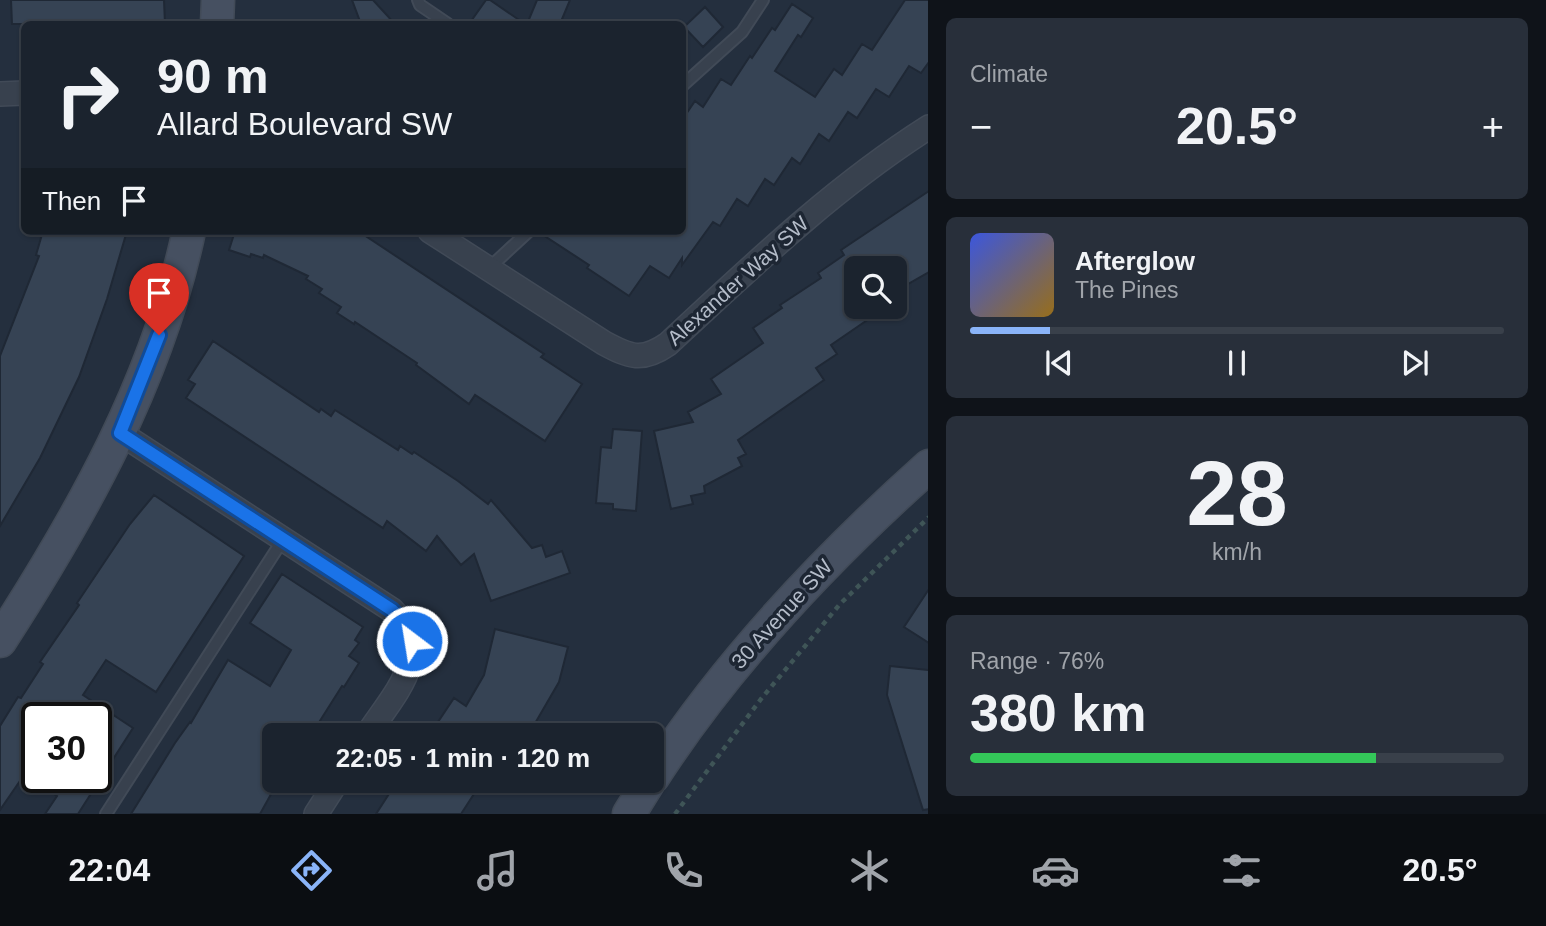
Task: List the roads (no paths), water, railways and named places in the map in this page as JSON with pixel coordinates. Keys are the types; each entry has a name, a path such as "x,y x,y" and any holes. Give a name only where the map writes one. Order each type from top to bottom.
{"street":[{"path":"217,21 218,0"},
{"path":"0,94 21,93"},
{"name":"Alexander Way SW","path":"436,235 604,343 642,357 656,352 809,217 928,127"},
{"path":"0,641 70,530 120,433 159,335 188,235"},
{"path":"120,433 284,538 392,610 402,620 411,634 413,650 409,666 375,723"},
{"name":"30 Avenue SW","path":"664,763 739,661 801,589 928,466"},
{"path":"316,814 330,793"},
{"name":"30 Avenue SW","path":"629,814 643,793"}],"lane":[{"path":"418,0 420,5 444,21"},
{"path":"686,82 742,32 763,0"},
{"path":"488,269 525,235"},
{"path":"106,814 284,538"}]}
